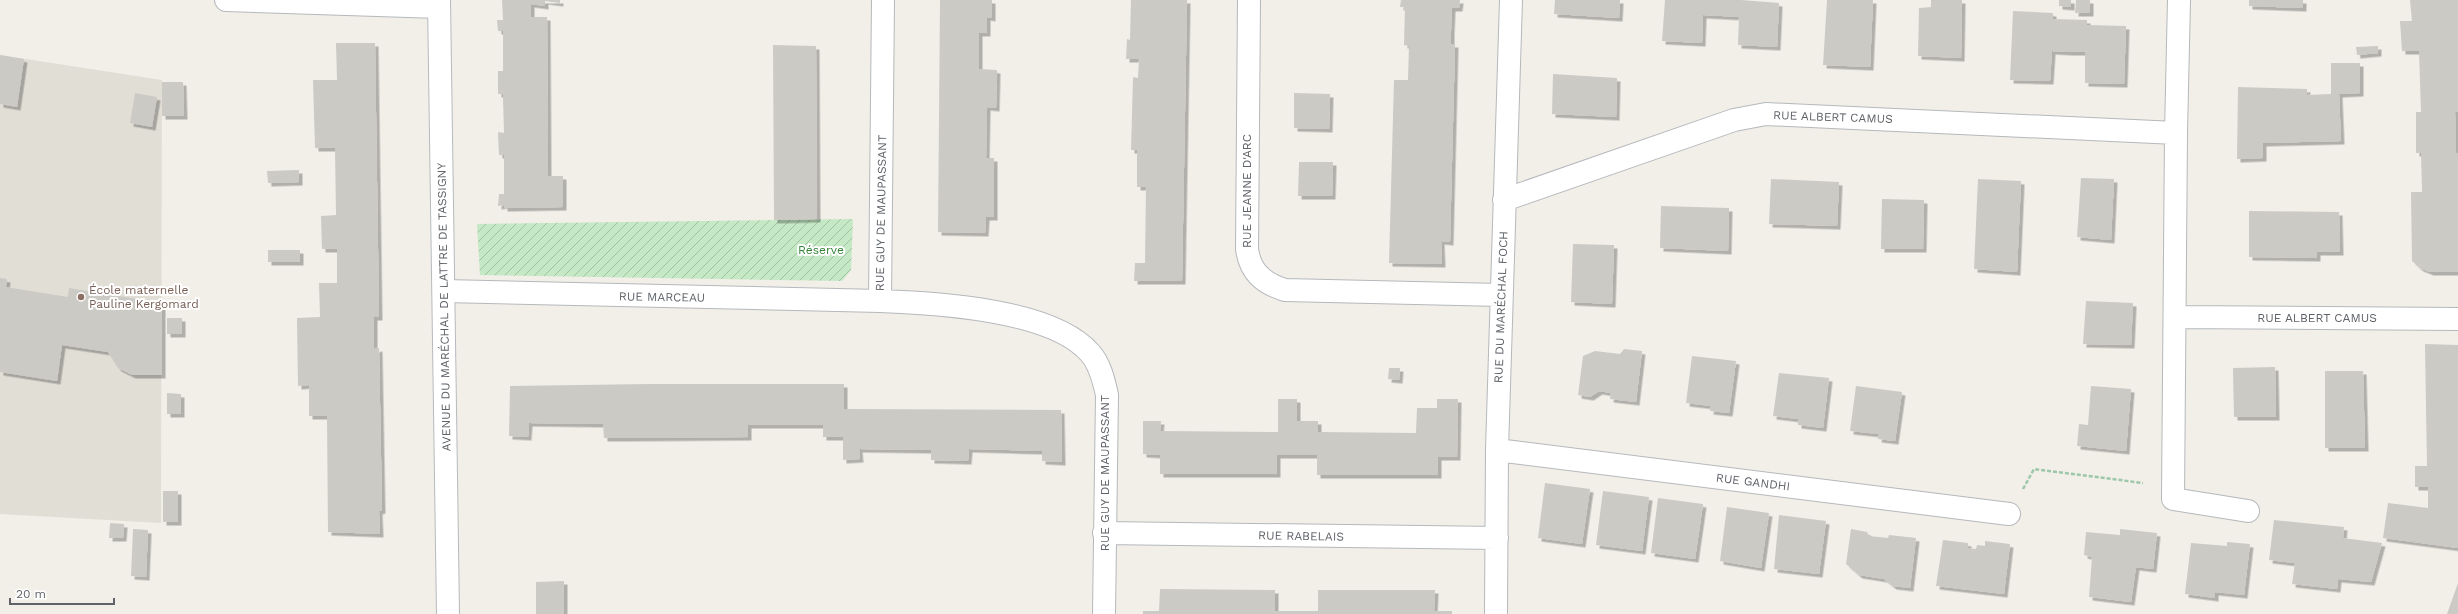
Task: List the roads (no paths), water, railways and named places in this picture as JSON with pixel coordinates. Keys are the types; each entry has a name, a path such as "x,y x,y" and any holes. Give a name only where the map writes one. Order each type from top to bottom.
{"street":[{"path":"226,0 439,3"},
{"name":"RUE GUY DE MAUPASSANT","path":"883,0 880,301 967,308 1015,317 1058,330 1082,345 1092,354 1104,382 1107,395 1104,614"},
{"name":"RUE JEANNE D'ARC","path":"1249,0 1246,249 1250,266 1256,274 1265,282 1285,290 1502,295"},
{"name":"RUE DU MARÉCHAL FOCH","path":"1496,614 1497,450 1511,0"},
{"path":"2179,0 2176,133 2174,499 2248,511"},
{"name":"AVENUE DU MARÉCHAL DE LATTRE DE TASSIGNY","path":"439,3 448,614"},
{"name":"RUE ALBERT CAMUS","path":"1504,200 1734,120 1766,114 2176,133"},
{"name":"RUE MARCEAU","path":"444,291 880,301"},
{"name":"RUE ALBERT CAMUS","path":"2176,317 2458,319"},
{"name":"RUE GANDHI","path":"1497,450 2008,514"},
{"name":"RUE RABELAIS","path":"1104,533 1497,538"}],"place":[{"name":"École maternelle Pauline Kergomard","path":"81,297"}],"park label":[{"name":"Réserve","path":"821,250"}]}
